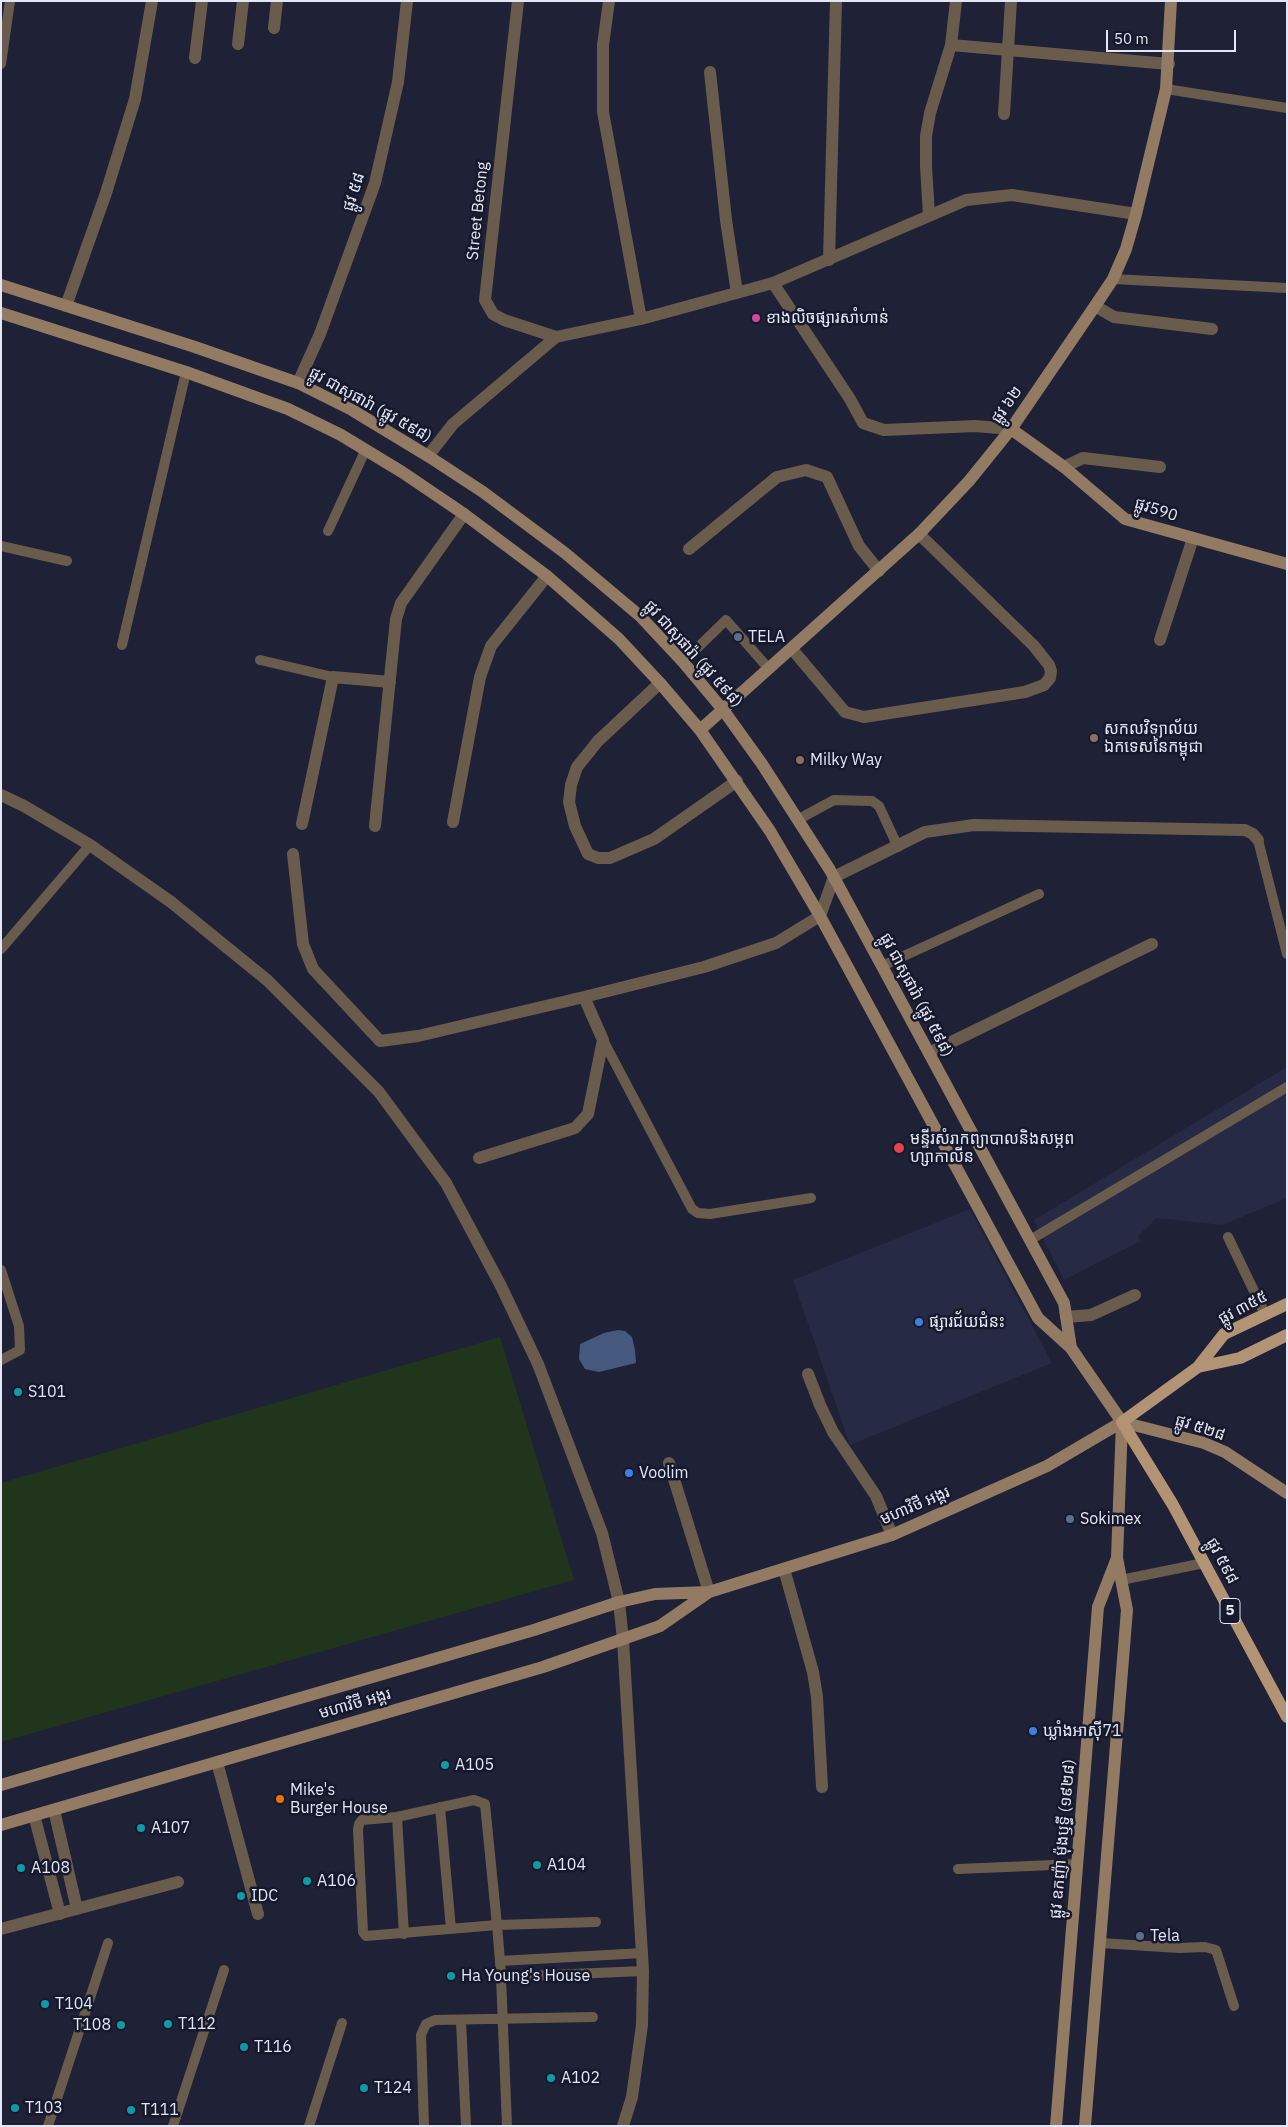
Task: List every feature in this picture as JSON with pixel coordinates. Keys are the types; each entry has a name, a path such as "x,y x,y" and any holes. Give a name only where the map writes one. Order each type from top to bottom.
{"main road":[{"name":"ផ្លូវ ៦២","path":"700,730 724,711 919,534 969,481 1010,430 1095,306 1113,278 1126,249 1136,214 1166,89 1169,64 1171,1"},
{"name":"ផ្លូវ ជាសុផារ៉ា (ផ្លូវ ៥៩៨)","path":"1,285 195,347 298,383 352,410 483,492 565,552 640,616 683,662 724,711 799,819 834,877 1064,1304 1071,1348"},
{"name":"ផ្លូវ ជាសុផារ៉ា (ផ្លូវ ៥៩៨)","path":"1,313 186,372 288,409 341,435 464,514 547,576 619,640 660,683 700,730 770,831 820,916 1038,1318 1071,1348 1122,1422"},
{"name":"ផ្លូវ590","path":"1010,430 1064,467 1126,519 1287,564"},
{"name":"ផ្លូវ ៣៥៥","path":"1122,1422 1198,1366 1224,1334 1287,1304"},
{"name":"ផ្លូវ ៣៥៥","path":"1198,1366 1240,1358 1287,1335"},
{"name":"មហាវិថី អង្គរ","path":"1,1785 534,1630 619,1602 655,1594 709,1592 892,1534 1047,1466 1122,1422"},
{"name":"ផ្លូវ ៥២៨","path":"1122,1422 1204,1443 1225,1452 1287,1493"},
{"name":"ផ្លូវ ឧកញ៉ា ម៉ុងឫទ្ធី (១៩២៨)","path":"1085,2126 1127,1610 1118,1558 1122,1422"},
{"name":"ផ្លូវ ៥៩៨","path":"1122,1422 1173,1505 1287,1717"},
{"name":"ផ្លូវ ឧកញ៉ា ម៉ុងឫទ្ធី (១៩២៨)","path":"1056,2126 1098,1607 1118,1558"},
{"name":"មហាវិថី អង្គរ","path":"1,1825 543,1667 660,1626 709,1592"}],"street":[{"path":"66,306 106,193 135,98 152,1"},
{"path":"196,58 202,1"},
{"path":"238,44 243,1"},
{"path":"274,28 277,1"},
{"name":"ផ្លូវ ៥៨","path":"298,383 320,334 375,183 398,82 407,1"},
{"name":"Street Betong","path":"518,1 485,300 493,314 504,320 556,337"},
{"path":"609,1 603,45 603,112 641,319"},
{"path":"829,260 836,1"},
{"path":"929,215 926,136 930,113 951,45 956,1"},
{"path":"1004,114 1011,1"},
{"path":"951,45 1169,64"},
{"path":"710,72 726,220 738,293"},
{"path":"428,456 452,424 556,337 641,319 773,283 966,200 1012,195 1136,214"},
{"path":"773,283 850,400 863,423 884,430 975,426 1010,430"},
{"path":"1095,306 1114,317 1212,329"},
{"path":"1064,467 1083,458 1160,467"},
{"path":"689,549 776,477 806,470 827,478 859,546 879,571"},
{"path":"375,826 396,619 401,603 464,514"},
{"path":"792,648 845,712 864,717 1025,692 1044,685 1050,678 1051,671 1049,665 1034,646 919,534"},
{"path":"1160,640 1193,538"},
{"path":"454,822 480,677 491,646 547,576"},
{"path":"302,824 333,677 390,682"},
{"path":"660,683 598,741 578,767 571,785 570,802 575,826 588,854 598,858 610,858 654,839 737,781"},
{"path":"1,795 24,806 90,845 171,902 267,980 378,1092 446,1183 501,1286 538,1364 602,1533 619,1602 623,1640 643,1971 642,2025 632,2097 623,2126"},
{"path":"293,854 303,944 313,969 343,1004 380,1041 418,1036 584,997 704,966 776,943 820,916 834,877 926,832 974,825 1245,830 1253,834 1258,840"},
{"path":"929,1053 1152,944"},
{"path":"479,1158 575,1128 588,1114 603,1040 584,997"},
{"path":"1066,1317 1091,1315 1135,1295"},
{"path":"808,1374 823,1412 876,1496 892,1534"},
{"path":"669,1463 709,1592"},
{"path":"784,1568 813,1672 817,1697 822,1787"},
{"path":"217,1762 258,1914"},
{"path":"54,1810 77,1909"},
{"path":"34,1816 60,1914"},
{"path":"1,1929 178,1882"}],"lane":[{"path":"1,64 10,1"},
{"path":"1166,89 1287,108"},
{"path":"1113,278 1287,288"},
{"path":"122,645 186,372"},
{"path":"328,531 366,450"},
{"path":"1,546 67,561"},
{"path":"683,662 726,620 769,669"},
{"path":"260,660 333,677"},
{"path":"799,819 834,800 872,801 879,806 898,847"},
{"path":"1258,840 1287,954"},
{"path":"1,949 90,845"},
{"path":"882,966 1039,894"},
{"path":"603,1040 692,1209 698,1213 710,1214 811,1198"},
{"path":"1030,1240 1287,1087"},
{"path":"1228,1237 1265,1314"},
{"path":"1,1270 19,1326 20,1350 1,1360"},
{"path":"1121,1580 1204,1563"},
{"path":"507,2126 504,2018 497,1926 485,1804 474,1800 397,1817 362,1820 359,1824 363,1932 366,1936 497,1926 596,1922"},
{"path":"440,1807 451,1929"},
{"path":"397,1817 404,1934"},
{"path":"958,1869 1077,1864"},
{"path":"48,2126 108,1943"},
{"path":"1100,1943 1179,1948 1205,1947 1216,1950 1234,2006"},
{"path":"500,1961 642,1953"},
{"path":"173,2126 224,1970"},
{"path":"501,1977 643,1971"},
{"path":"424,2126 421,2035 426,2024 435,2020 593,2017"},
{"path":"461,2021 466,2126"},
{"path":"309,2126 342,2023"}],"shaded area":[{"path":"1287,1067 1287,1198 1222,1225 1157,1218 1138,1236 1141,1241 1064,1280 1034,1220"},
{"name":"ផ្សារជ័យជំនះ","path":"970,1209 1052,1363 850,1445 793,1280"},
{"path":"618,1330 625,1331 632,1337 636,1363 599,1372 585,1369 579,1359 580,1344 604,1333"}],"green space":[{"path":"500,1337 574,1580 1,1742 1,1483"}],"place":[{"name":"ខាងលិចផ្សារសាំហាន់","path":"756,318"},
{"name":"TELA","path":"738,637"},
{"name":"សកលវិទ្យាល័យ ឯកទេសនៃកម្ពុជា","path":"1094,738"},
{"name":"Milky Way","path":"800,760"},
{"name":"មន្ទីរសំរាកព្យាបាលនិងសម្ភព ហ្សាកាលីន","path":"899,1148"},
{"name":"ផ្សារជ័យជំនះ","path":"919,1322"},
{"name":"S101","path":"18,1392"},
{"name":"Voolim","path":"629,1473"},
{"name":"Sokimex","path":"1070,1519"},
{"name":"ឃ្លាំងអាសុី71","path":"1033,1731"},
{"name":"A105","path":"445,1765"},
{"name":"Mike's Burger House","path":"280,1799"},
{"name":"A107","path":"141,1828"},
{"name":"A104","path":"537,1865"},
{"name":"A108","path":"21,1868"},
{"name":"A106","path":"307,1881"},
{"name":"IDC","path":"241,1896"},
{"name":"Tela","path":"1140,1936"},
{"name":"Ha Young's House","path":"451,1976"},
{"name":"T104","path":"45,2004"},
{"name":"T112","path":"168,2024"},
{"name":"T108","path":"121,2025"},
{"name":"T116","path":"244,2047"},
{"name":"A102","path":"551,2078"},
{"name":"T124","path":"364,2088"},
{"name":"T103","path":"15,2108"},
{"name":"T111","path":"131,2110"}]}
